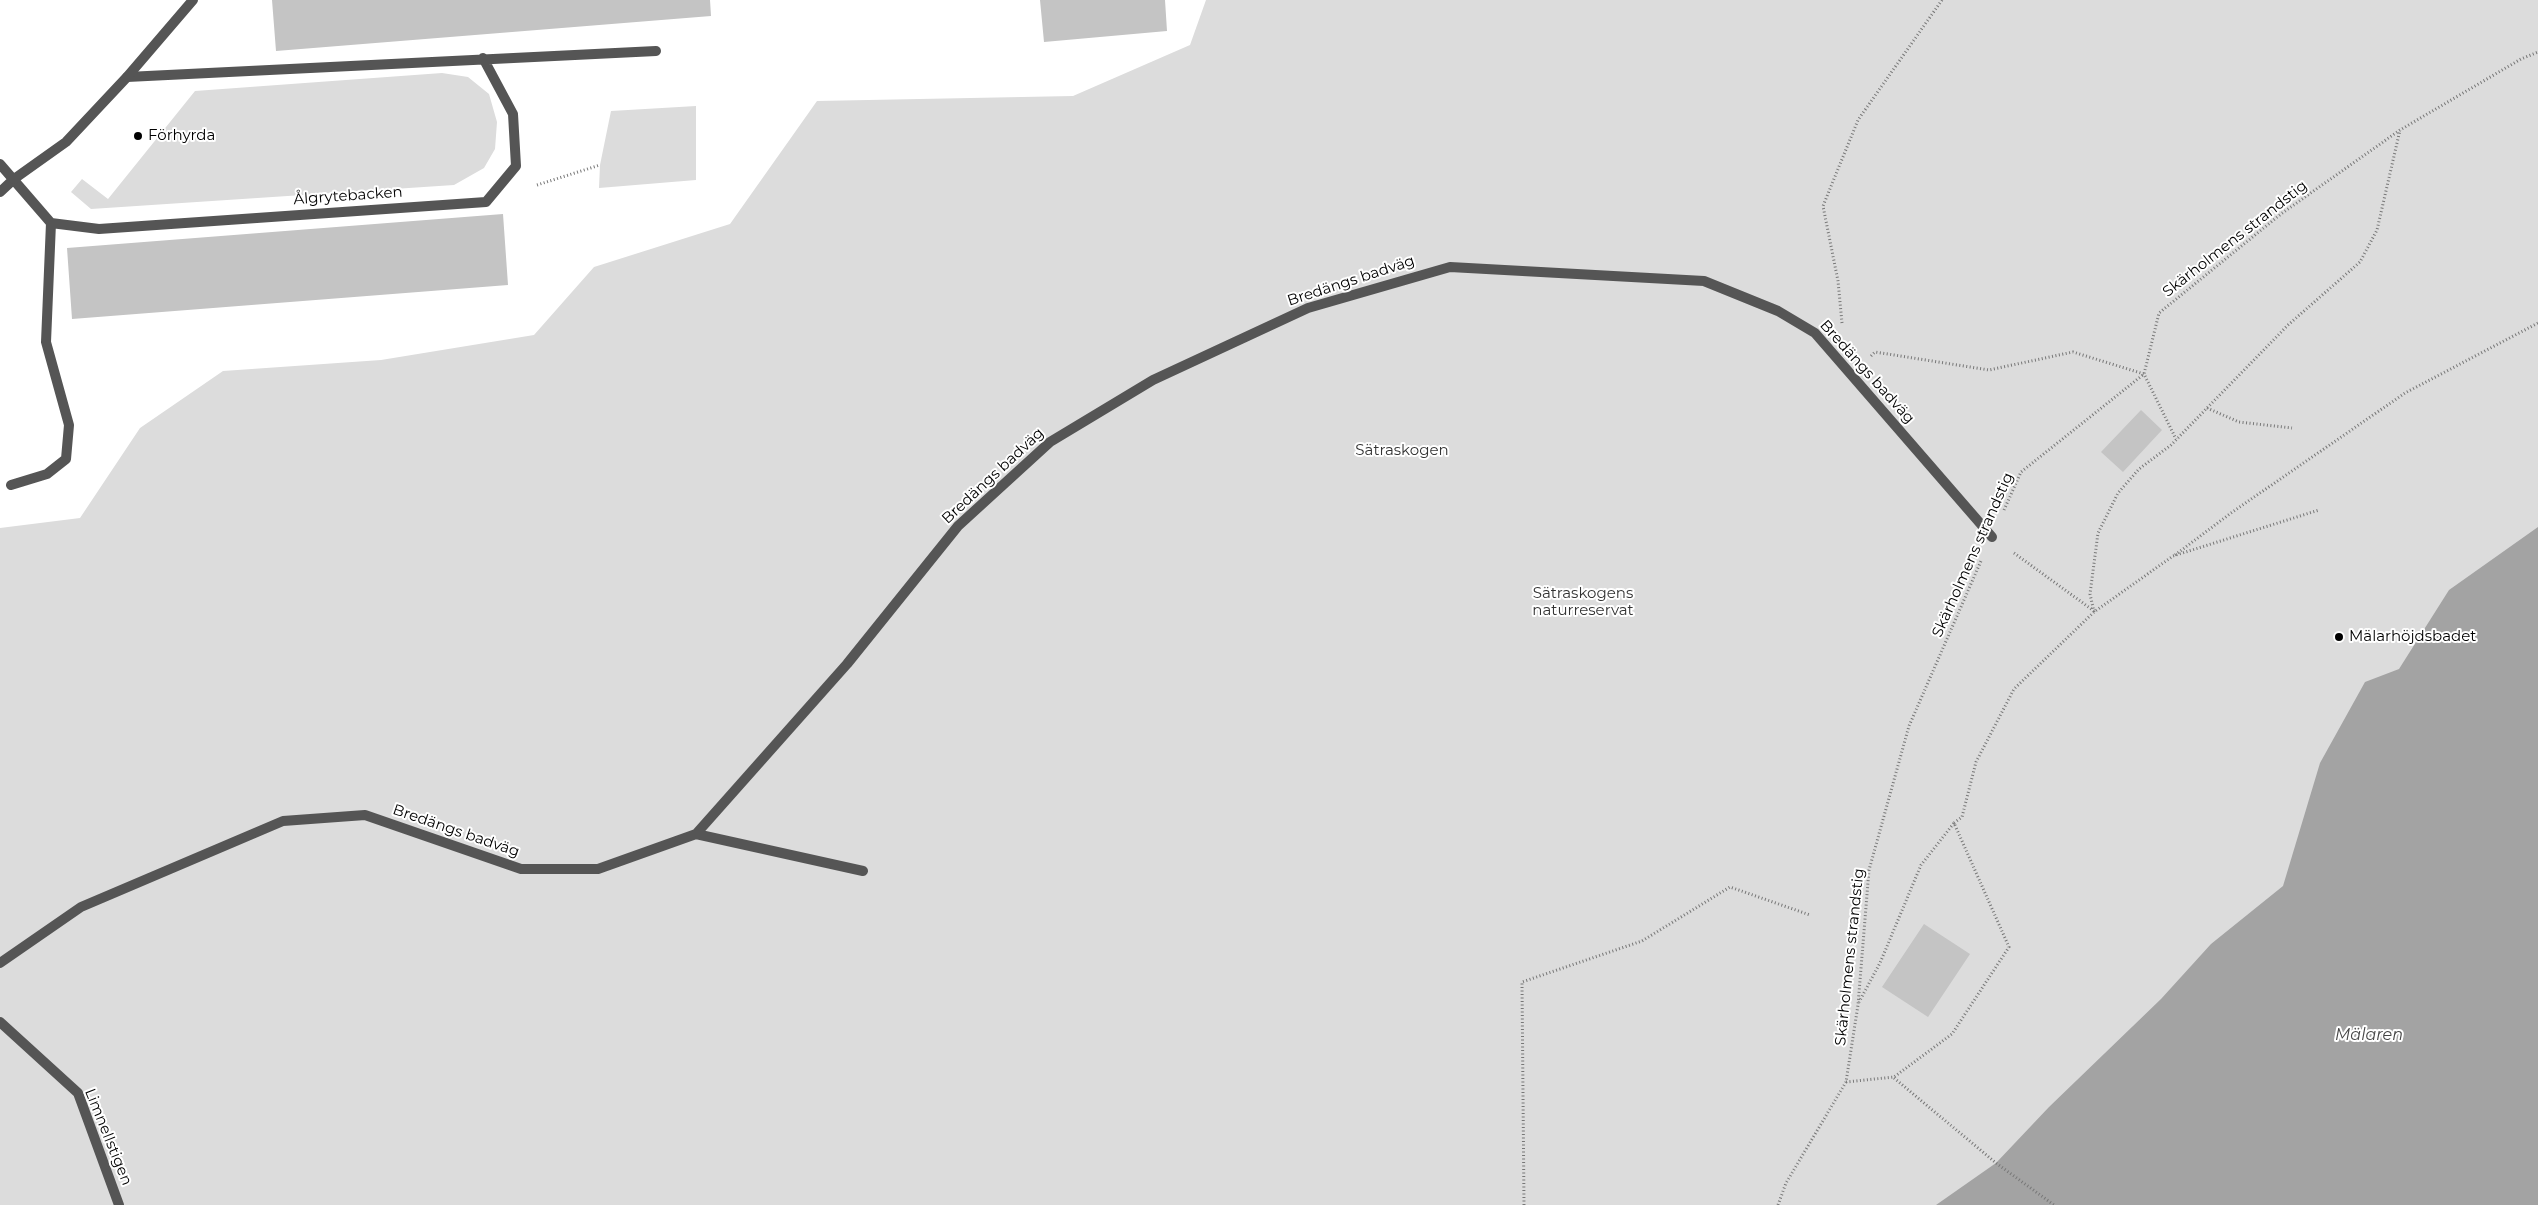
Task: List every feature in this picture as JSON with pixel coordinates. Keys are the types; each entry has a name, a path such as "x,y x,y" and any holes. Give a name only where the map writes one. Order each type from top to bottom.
{"street":[{"path":"0,192 14,179 66,142 127,77 193,0"},
{"path":"127,77 483,58 656,51"},
{"name":"Ålgrytebacken","path":"51,223 99,229 486,202 516,166 513,114 483,58"},
{"path":"0,164 51,223 46,342 70,425 66,458 47,474 11,486"},
{"name":"Bredängs badväg","path":"0,963 80,907 283,821 365,815 521,869 598,869 696,834 847,664 958,526 1050,442 1153,380 1308,308 1450,266 1704,281 1786,316 1815,333 1992,537"},
{"path":"696,834 863,872"},
{"name":"Limnellstigen","path":"0,1022 78,1093 119,1205"}],"path":[{"path":"1839,361 1842,318 1838,281 1823,206 1858,120 1942,0"},
{"name":"Skärholmens strandstig","path":"1778,1205 1786,1182 1846,1082 1858,1005 1869,870 1909,726 2021,472 2144,374 2159,313 2280,214 2400,130 2521,59 2538,52"},
{"path":"2094,612 2090,594 2098,533 2118,493 2139,469 2176,439 2288,324 2360,262 2377,230 2400,130"},
{"path":"533,186 600,165"},
{"path":"1858,1005 1880,964 1921,865 1954,823 1962,816 1976,762 2014,689 2094,612 2231,513 2405,393 2538,323"},
{"path":"1875,352 1989,370 2073,352 2144,374 2176,439"},
{"path":"2207,408 2239,422 2292,428"},
{"path":"2173,556 2319,510"},
{"path":"1992,537 2094,612"},
{"path":"1846,1082 1894,1078 1952,1034 2009,947 1954,823"},
{"path":"1524,1205 1522,982 1642,941 1730,887 1810,915"},
{"path":"1894,1078 1996,1163 2054,1205"}],"green space":[{"name":"Sätraskogen","path":"1206,0 2538,0 2538,1205 0,1205 0,528 80,518 140,428 223,371 381,360 534,335 594,267 730,224 817,101 1073,96 1190,45"},
{"path":"442,73 468,77 489,94 497,122 495,149 484,168 454,185 91,209 71,192 82,179 108,199 195,91"},
{"path":"696,106 696,180 599,188 600,165 611,111"}],"water":[{"name":"Mälaren","path":"2538,527 2538,1205 1936,1205 1996,1163 2049,1107 2161,999 2211,944 2283,886 2320,763 2365,682 2399,669 2449,590"}],"building":[{"path":"272,0 710,0 711,16 276,51"},
{"path":"1040,0 1165,0 1167,31 1044,42"},
{"path":"503,214 508,285 72,319 67,248"},
{"path":"2141,410 2162,430 2123,472 2101,452"},
{"path":"1924,924 1970,954 1928,1017 1882,987"}],"place":[{"name":"Förhyrda","path":"138,136"},
{"name":"Mälarhöjdsbadet","path":"2339,637"}],"park label":[{"name":"Sätraskogens naturreservat","path":"1583,602"}]}
